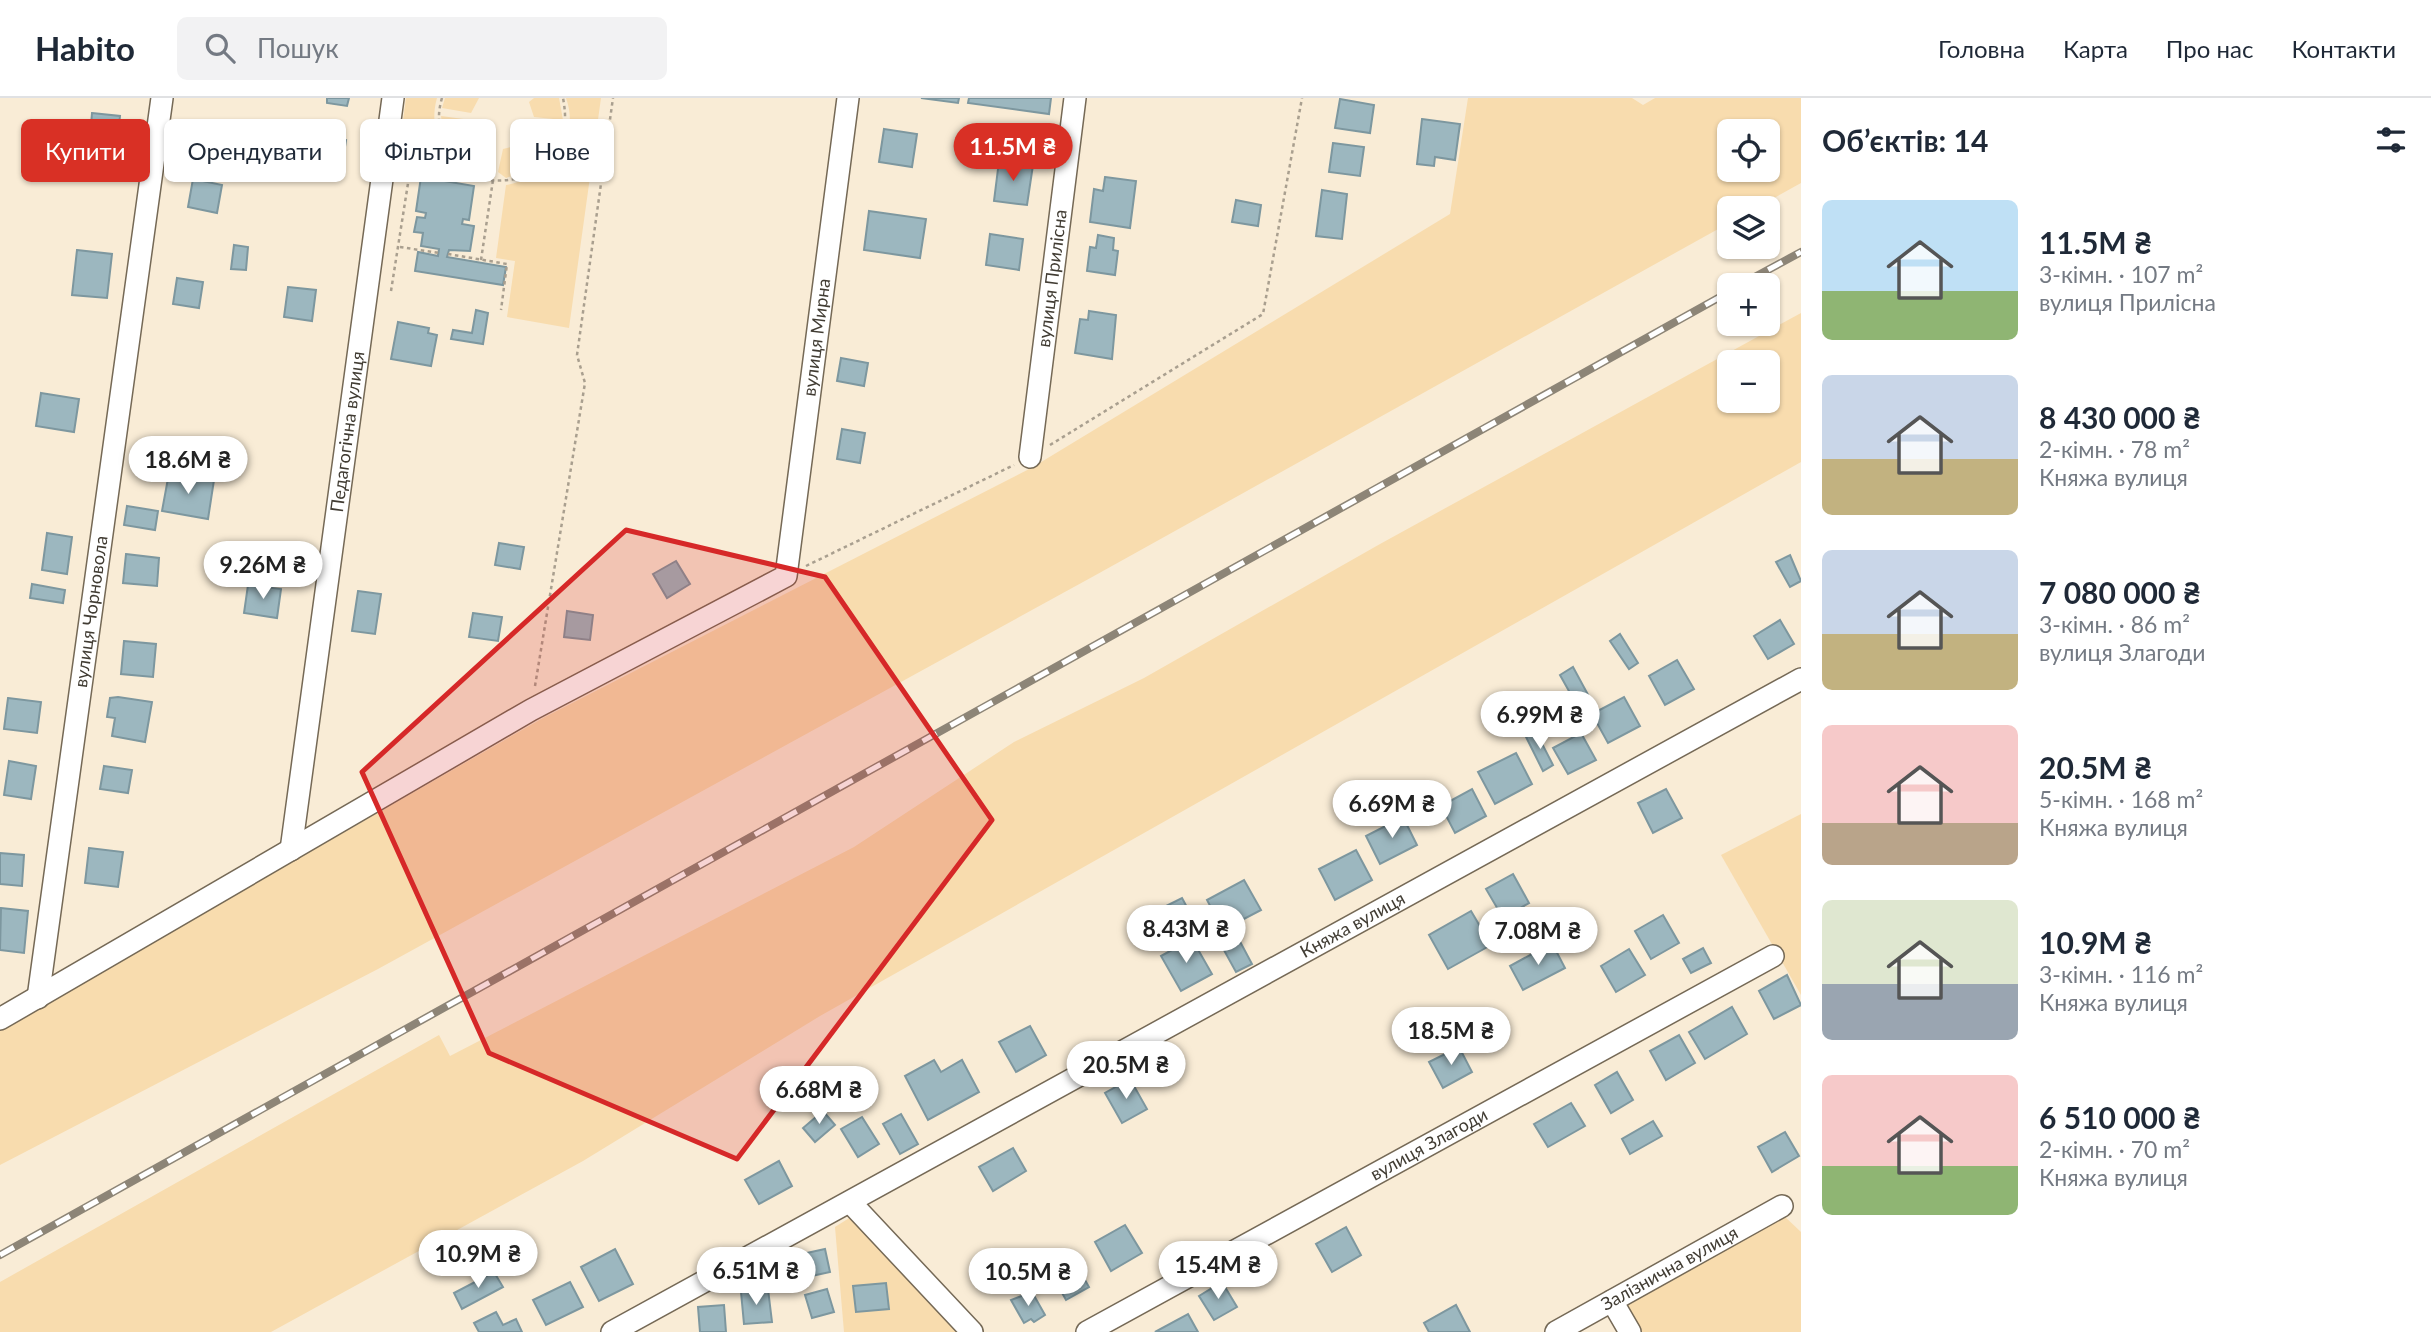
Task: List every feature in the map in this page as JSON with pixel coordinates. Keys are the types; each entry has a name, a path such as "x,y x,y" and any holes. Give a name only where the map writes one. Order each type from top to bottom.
{"street":[{"name":"вулиця Чорновола","path":"38,998 162,98"},
{"name":"Педагогічна вулиця","path":"291,850 393,98"},
{"name":"вулиця Мирна","path":"531,710 786,576 848,98"},
{"name":"вулиця Прилісна","path":"1030,457 1075,98"},
{"name":"Княжа вулиця","path":"612,1332 1801,679"},
{"path":"0,1019 531,710"},
{"name":"вулиця Злагоди","path":"1087,1332 1773,956"},
{"path":"850,1202 972,1332"},
{"name":"Залізнична вулиця","path":"1556,1332 1782,1206"},
{"path":"1612,1301 1630,1332"}],"path":[{"path":"439,119 442,98"},
{"path":"496,180 525,177 550,160 565,129 563,98"},
{"path":"531,710 585,383 577,355 613,98"},
{"path":"1263,314 1302,98"},
{"path":"391,291 408,182"},
{"path":"481,260 492,182"},
{"path":"399,246 439,253"},
{"path":"448,254 509,267 501,310"}],"highlighted area":[{"path":"626,530 825,577 992,820 737,1159 489,1053 362,772"}],"shaded area":[{"path":"406,98 437,98 434,119 403,119"},
{"path":"445,98 479,98 471,113 442,108"},
{"path":"534,98 559,98 563,119 534,117 529,102"},
{"path":"566,98 601,98 598,119 570,119"},
{"path":"1468,98 1632,98 1643,105 1655,98 1801,98 1801,183 1778,196 1717,196 1717,230 378,969 0,1165 0,1030 543,718 1033,467 1450,214"},
{"path":"441,116 464,119 441,119"},
{"path":"510,147 510,176 506,178 498,172 503,149"},
{"path":"517,182 589,182 569,328 507,317 515,261 496,258 506,185"},
{"path":"1801,313 1801,462 820,1016 583,1161 271,1332 0,1332 0,1282 439,1035 450,1056 854,847 1014,742 1144,678 1380,544 1717,359 1717,413 1780,413 1780,350 1734,350 1759,336 1780,336 1780,325"},
{"path":"1801,814 1801,995 1721,855"},
{"path":"1782,1214 1801,1232 1801,1332 1638,1332 1621,1304"},
{"path":"854,1215 961,1332 844,1332 835,1227"}],"building":[{"path":"327,98 349,98 347,106 327,103"},
{"path":"921,98 959,98 958,103"},
{"path":"969,98 1051,98 1049,114 968,103"},
{"path":"1340,99 1374,105 1370,133 1335,128"},
{"path":"92,113 120,116 120,119 92,119"},
{"path":"1422,119 1460,124 1455,160 1435,157 1434,166 1417,164"},
{"path":"884,129 917,134 912,167 879,162"},
{"path":"1333,143 1364,147 1360,176 1329,172"},
{"path":"999,161 1033,165 1027,205 994,201"},
{"path":"1105,177 1136,181 1130,228 1090,222 1094,189 1103,191"},
{"path":"192,182 222,185 217,213 188,207"},
{"path":"420,182 450,182 474,186 469,220 463,219 462,224 474,226 470,251 449,250 447,257 506,267 503,285 415,271 418,252 438,256 439,249 421,246 423,233 414,232 417,217 425,218 426,213 416,211"},
{"path":"1322,190 1347,194 1342,239 1316,236"},
{"path":"1236,200 1261,205 1258,226 1232,222"},
{"path":"869,211 926,219 920,258 864,250"},
{"path":"990,234 1023,239 1019,270 986,265"},
{"path":"1098,235 1114,238 1113,250 1118,251 1115,275 1087,271 1090,247 1096,248"},
{"path":"234,245 248,247 246,270 231,269"},
{"path":"77,250 112,254 107,298 72,295"},
{"path":"177,278 203,282 199,308 173,304"},
{"path":"288,287 316,290 312,321 284,317"},
{"path":"476,310 488,313 483,344 451,339 453,330 472,333"},
{"path":"1089,311 1116,315 1112,359 1075,353 1080,319 1088,320"},
{"path":"398,322 429,328 428,333 437,335 431,366 391,359"},
{"path":"841,358 868,363 864,386 837,381"},
{"path":"41,393 79,399 74,432 36,426"},
{"path":"842,429 865,433 860,463 837,459"},
{"path":"169,473 214,480 208,519 162,511"},
{"path":"127,506 158,511 155,530 124,525"},
{"path":"47,533 72,537 67,574 42,570"},
{"path":"499,543 524,547 520,569 495,565"},
{"path":"126,554 159,558 157,586 123,583"},
{"path":"1790,555 1801,581 1790,587 1776,562"},
{"path":"676,561 690,584 667,598 653,574"},
{"path":"32,584 65,590 63,603 30,598"},
{"path":"248,585 281,589 277,618 244,613"},
{"path":"358,591 381,594 375,634 352,631"},
{"path":"567,611 593,615 590,640 564,637"},
{"path":"473,613 502,617 498,641 469,637"},
{"path":"1780,620 1794,644 1768,659 1754,636"},
{"path":"1620,634 1638,663 1629,669 1610,641"},
{"path":"124,641 156,644 153,677 121,674"},
{"path":"1677,660 1694,689 1665,705 1649,676"},
{"path":"1573,667 1592,702 1579,709 1560,675"},
{"path":"1624,697 1640,726 1608,743 1592,714"},
{"path":"8,698 41,702 37,733 4,729"},
{"path":"110,698 152,702 145,742 112,736 115,718 107,717"},
{"path":"1536,732 1553,765 1543,771 1526,737"},
{"path":"1581,733 1596,760 1568,774 1553,748"},
{"path":"1516,753 1532,784 1495,804 1478,772"},
{"path":"9,761 36,766 31,799 4,795"},
{"path":"104,766 132,770 128,793 100,789"},
{"path":"1472,789 1486,816 1455,833 1441,806"},
{"path":"1666,789 1682,818 1653,833 1638,803"},
{"path":"1403,817 1417,845 1380,864 1366,836"},
{"path":"89,848 123,852 118,887 85,883"},
{"path":"1356,850 1372,880 1335,900 1319,869"},
{"path":"0,853 24,855 22,886 0,884"},
{"path":"1513,874 1529,903 1503,918 1486,889"},
{"path":"1244,880 1261,910 1223,930 1207,900"},
{"path":"1182,898 1195,922 1165,937 1152,913"},
{"path":"1,908 28,911 24,953 0,950"},
{"path":"1471,911 1491,945 1448,969 1429,935"},
{"path":"1663,915 1679,943 1651,959 1635,931"},
{"path":"1236,934 1252,964 1236,972 1220,943"},
{"path":"1192,939 1212,974 1181,991 1161,956"},
{"path":"1552,943 1565,968 1523,990 1510,966"},
{"path":"1703,948 1711,963 1691,973 1683,959"},
{"path":"1629,949 1645,975 1616,992 1601,966"},
{"path":"1787,975 1801,1005 1774,1019 1759,991"},
{"path":"1732,1007 1747,1034 1705,1059 1689,1032"},
{"path":"1030,1026 1046,1055 1016,1072 999,1042"},
{"path":"1679,1035 1695,1063 1666,1080 1650,1051"},
{"path":"1459,1047 1472,1072 1443,1088 1429,1062"},
{"path":"934,1060 941,1072 962,1060 979,1092 928,1120 905,1076"},
{"path":"1617,1072 1633,1100 1611,1113 1595,1085"},
{"path":"1130,1079 1147,1109 1122,1123 1105,1093"},
{"path":"1571,1103 1585,1126 1548,1147 1534,1124"},
{"path":"823,1111 835,1125 815,1142 803,1128"},
{"path":"901,1114 918,1144 900,1154 883,1124"},
{"path":"862,1117 879,1144 858,1157 841,1129"},
{"path":"1653,1121 1662,1136 1630,1154 1622,1139"},
{"path":"1785,1132 1799,1156 1772,1172 1758,1147"},
{"path":"1013,1148 1026,1171 993,1191 979,1167"},
{"path":"779,1161 792,1186 759,1204 745,1180"},
{"path":"1125,1225 1142,1253 1111,1271 1095,1242"},
{"path":"1346,1227 1361,1255 1332,1272 1316,1244"},
{"path":"615,1249 633,1284 599,1301 581,1267"},
{"path":"825,1249 830,1272 807,1277 802,1254"},
{"path":"1076,1264 1089,1287 1066,1300 1053,1277"},
{"path":"494,1272 503,1287 462,1309 454,1293"},
{"path":"570,1282 583,1307 546,1325 533,1300"},
{"path":"1222,1282 1237,1307 1214,1320 1199,1296"},
{"path":"886,1283 889,1309 856,1312 853,1286"},
{"path":"768,1289 772,1322 744,1324 741,1292"},
{"path":"827,1289 834,1312 812,1318 805,1295"},
{"path":"1032,1292 1045,1315 1034,1322 1031,1319 1024,1323 1011,1300"},
{"path":"724,1305 726,1332 700,1332 698,1307"},
{"path":"1456,1305 1470,1332 1429,1332 1424,1323"},
{"path":"496,1312 503,1325 516,1319 522,1332 479,1332 474,1323"},
{"path":"1188,1314 1198,1332 1155,1332"}],"railway":[{"path":"1762,273 1801,252"},
{"path":"0,1255 1717,299"}]}
